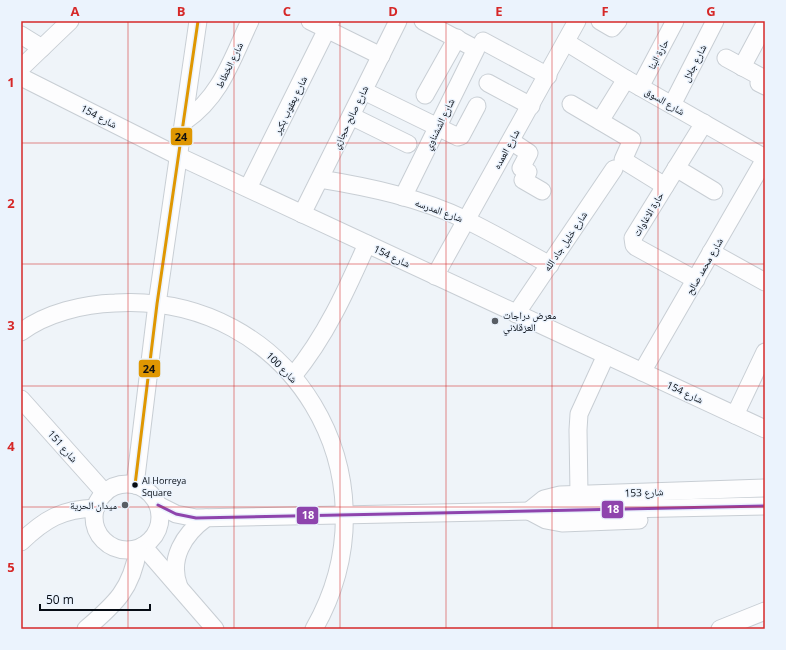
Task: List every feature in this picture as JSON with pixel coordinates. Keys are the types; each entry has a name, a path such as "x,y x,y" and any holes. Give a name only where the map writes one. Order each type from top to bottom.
{"street":[{"path":"135,485 157,304 178,156 185,121 198,21"},
{"name":"شارع الخطاط","path":"185,121 201,108 215,93 250,21"},
{"path":"310,21 329,25 381,56"},
{"name":"شارع صالح حجازي","path":"302,214 398,21"},
{"path":"422,21 475,47 479,45 548,76"},
{"name":"شارع العمده","path":"435,276 548,76 576,21"},
{"path":"600,21 612,28 618,21"},
{"name":"حارة البنا","path":"640,87 675,21"},
{"name":"شارع جلال","path":"672,105 715,21"},
{"path":"21,69 42,48 63,23"},
{"path":"742,67 765,24"},
{"name":"شارع يعقوب بكير","path":"248,188 329,25"},
{"path":"21,35 42,48"},
{"path":"425,95 457,38"},
{"name":"شارع السوق","path":"566,42 640,87 704,123 764,154"},
{"name":"شارع الششناوي","path":"403,197 479,45"},
{"path":"726,58 761,77 758,83 765,86"},
{"name":"شارع 154","path":"21,69 178,156 765,429"},
{"path":"600,121 626,79"},
{"path":"488,83 531,106"},
{"path":"364,90 437,127 460,136 477,106"},
{"path":"571,104 632,140 633,142 623,160 665,186"},
{"path":"351,116 408,144"},
{"name":"حارة الاغاوات","path":"696,280 634,244 633,238 704,123"},
{"path":"511,141 529,153 521,168 528,172 523,180 542,191"},
{"name":"شارع محمد صالح","path":"642,372 696,280 764,154"},
{"path":"676,168 714,191"},
{"name":"شارع خليل جاد الله","path":"516,314 614,169"},
{"name":"شارع المدرسه","path":"320,179 403,197 466,220 550,265"},
{"path":"293,376 318,344 329,326 367,244"},
{"path":"711,252 765,282"},
{"name":"شارع 100","path":"21,332 28,327 52,316 78,308 124,302 157,304 183,309 208,317 231,328 259,345 293,376 311,400 334,448 343,484 346,514 344,547 337,579 325,610 314,629"},
{"path":"736,415 765,352"},
{"path":"579,494 579,414 606,355"},
{"name":"شارع 151","path":"21,398 105,493"},
{"path":"119,485 135,485 149,492 158,505 160,516 159,528 150,542 141,547 128,550 118,549 109,545 101,537 96,528 94,518 96,508 105,493 119,485"},
{"name":"شارع 153","path":"530,511 544,499 552,496 765,488"},
{"path":"158,505 181,516 206,518 765,506"},
{"path":"21,542 36,528 49,519 64,512 79,508 96,508"},
{"path":"530,511 546,520 562,523 765,516"},
{"path":"179,587 175,577 177,554 188,533 206,518"},
{"path":"141,547 179,587 215,629"},
{"path":"86,629 114,605 123,593 136,564 141,547"},
{"path":"720,629 765,611"}],"transit line":[{"name":"24","path":"135,485 157,304 198,21"},
{"name":"18","path":"158,505 176,514 196,518 765,506"}],"place":[{"name":"معرض دراجات العزقلاني","path":"495,321"},
{"name":"Al Horreya Square","path":"135,485"},
{"name":"ميدان الحرية","path":"125,505"}]}
